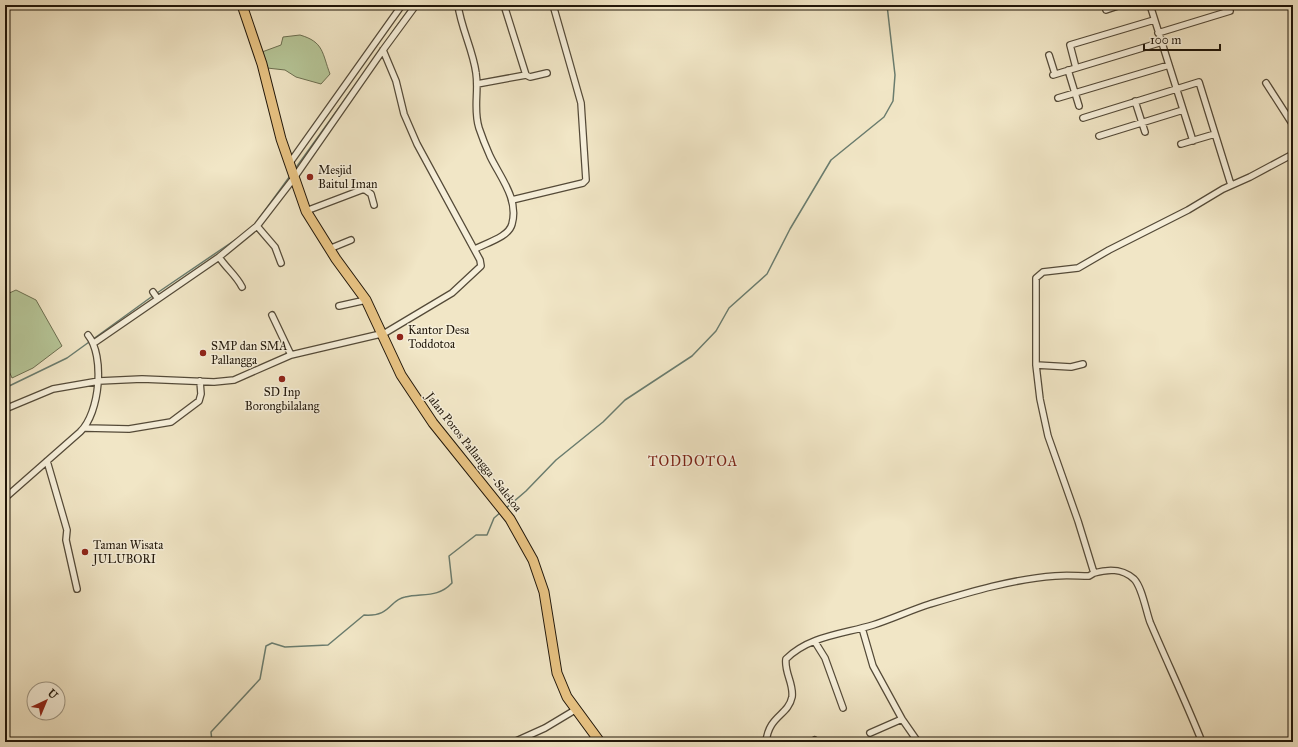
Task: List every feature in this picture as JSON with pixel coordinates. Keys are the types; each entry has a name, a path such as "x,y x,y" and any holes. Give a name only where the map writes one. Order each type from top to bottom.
{"main road":[{"name":"Jalan Poros Pallangga -Salekoa","path":"242,5 262,64 281,139 306,211 329,249 366,300 401,375 433,423 504,510 533,560 540,579 548,611 557,673 567,697 575,710 600,742"}],"street":[{"path":"5,498 85,428 91,417 99,381 91,339 155,295 219,257 257,226 402,5"},
{"path":"292,171 416,5"},
{"path":"458,5 474,62 477,84 475,104 478,127 490,156 503,178 512,200 513,220 509,231 475,248"},
{"path":"504,5 526,75"},
{"path":"512,200 583,183 586,180 581,103 553,5"},
{"path":"1106,10 1121,5"},
{"path":"1150,5 1193,141"},
{"path":"1158,33 1230,11"},
{"path":"1076,68 1070,45 1154,20"},
{"path":"1049,55 1054,74 1162,42"},
{"path":"5,409 53,389 99,381 148,379 200,381 234,380 291,355 382,334 441,301 476,272 481,263 475,248 417,144 404,114 396,81 383,50"},
{"path":"1058,98 1169,65"},
{"path":"1068,70 1079,106"},
{"path":"477,84 526,75 530,77 547,73"},
{"path":"1083,118 1199,82 1231,185"},
{"path":"1266,83 1293,125"},
{"path":"1135,101 1145,132"},
{"path":"1099,136 1183,110"},
{"path":"1181,144 1215,134"},
{"path":"1094,573 1078,521 1048,436 1040,399 1036,366 1036,278 1038,274 1078,268 1109,250 1182,213 1231,185 1262,171 1293,154"},
{"path":"306,211 364,189 371,194 374,205"},
{"path":"257,226 275,247 281,263"},
{"path":"329,249 351,240"},
{"path":"219,257 227,270 236,276 242,287"},
{"path":"339,306 366,300"},
{"path":"272,315 291,355"},
{"path":"1036,366 1071,367 1084,364"},
{"path":"85,428 129,429 172,422 199,401 201,394 200,381"},
{"path":"47,461 67,530 66,540 77,589"},
{"path":"766,742 768,728 788,705 792,698 786,660 793,653 828,635 862,628 975,591 1046,577 1089,576 1094,573 1110,569 1128,575 1136,582 1151,622 1202,742"},
{"path":"862,628 873,666 902,719 918,742"},
{"path":"815,642 825,658 843,708"},
{"path":"514,742 545,728 575,710"},
{"path":"870,733 902,719"}],"green space":[{"path":"300,35 314,41 321,49 330,74 321,84 296,77 285,70 267,68 262,52 281,45 283,37"},
{"path":"16,290 36,300 62,346 33,368 12,378 5,362 5,295"}],"waterway":[{"path":"391,34 412,5"},
{"path":"505,509 526,491 556,460 603,422 625,400 692,356 716,331 729,308 767,274 790,229 831,160 884,117 893,101 895,75 887,5"},
{"path":"295,169 361,77"},
{"path":"258,220 290,176"},
{"path":"157,293 238,238"},
{"path":"5,388 67,358 154,295"},
{"path":"212,742 211,732 260,679 266,646 272,643 285,647 328,645 364,615 373,615 385,611 396,601 405,597 436,593 447,588 452,583 449,556 476,535 487,535 494,518 501,512"}],"place":[{"name":"Mesjid Baitul Iman","path":"310,177"},
{"name":"Kantor Desa Toddotoa","path":"400,337"},
{"name":"SMP dan SMA Pallangga","path":"203,353"},
{"name":"SD Inp Borongbilalang","path":"282,379"},
{"name":"Taman Wisata JULUBORI","path":"85,552"}],"district":[{"name":"TODDOTOA","path":"693,461"}]}
